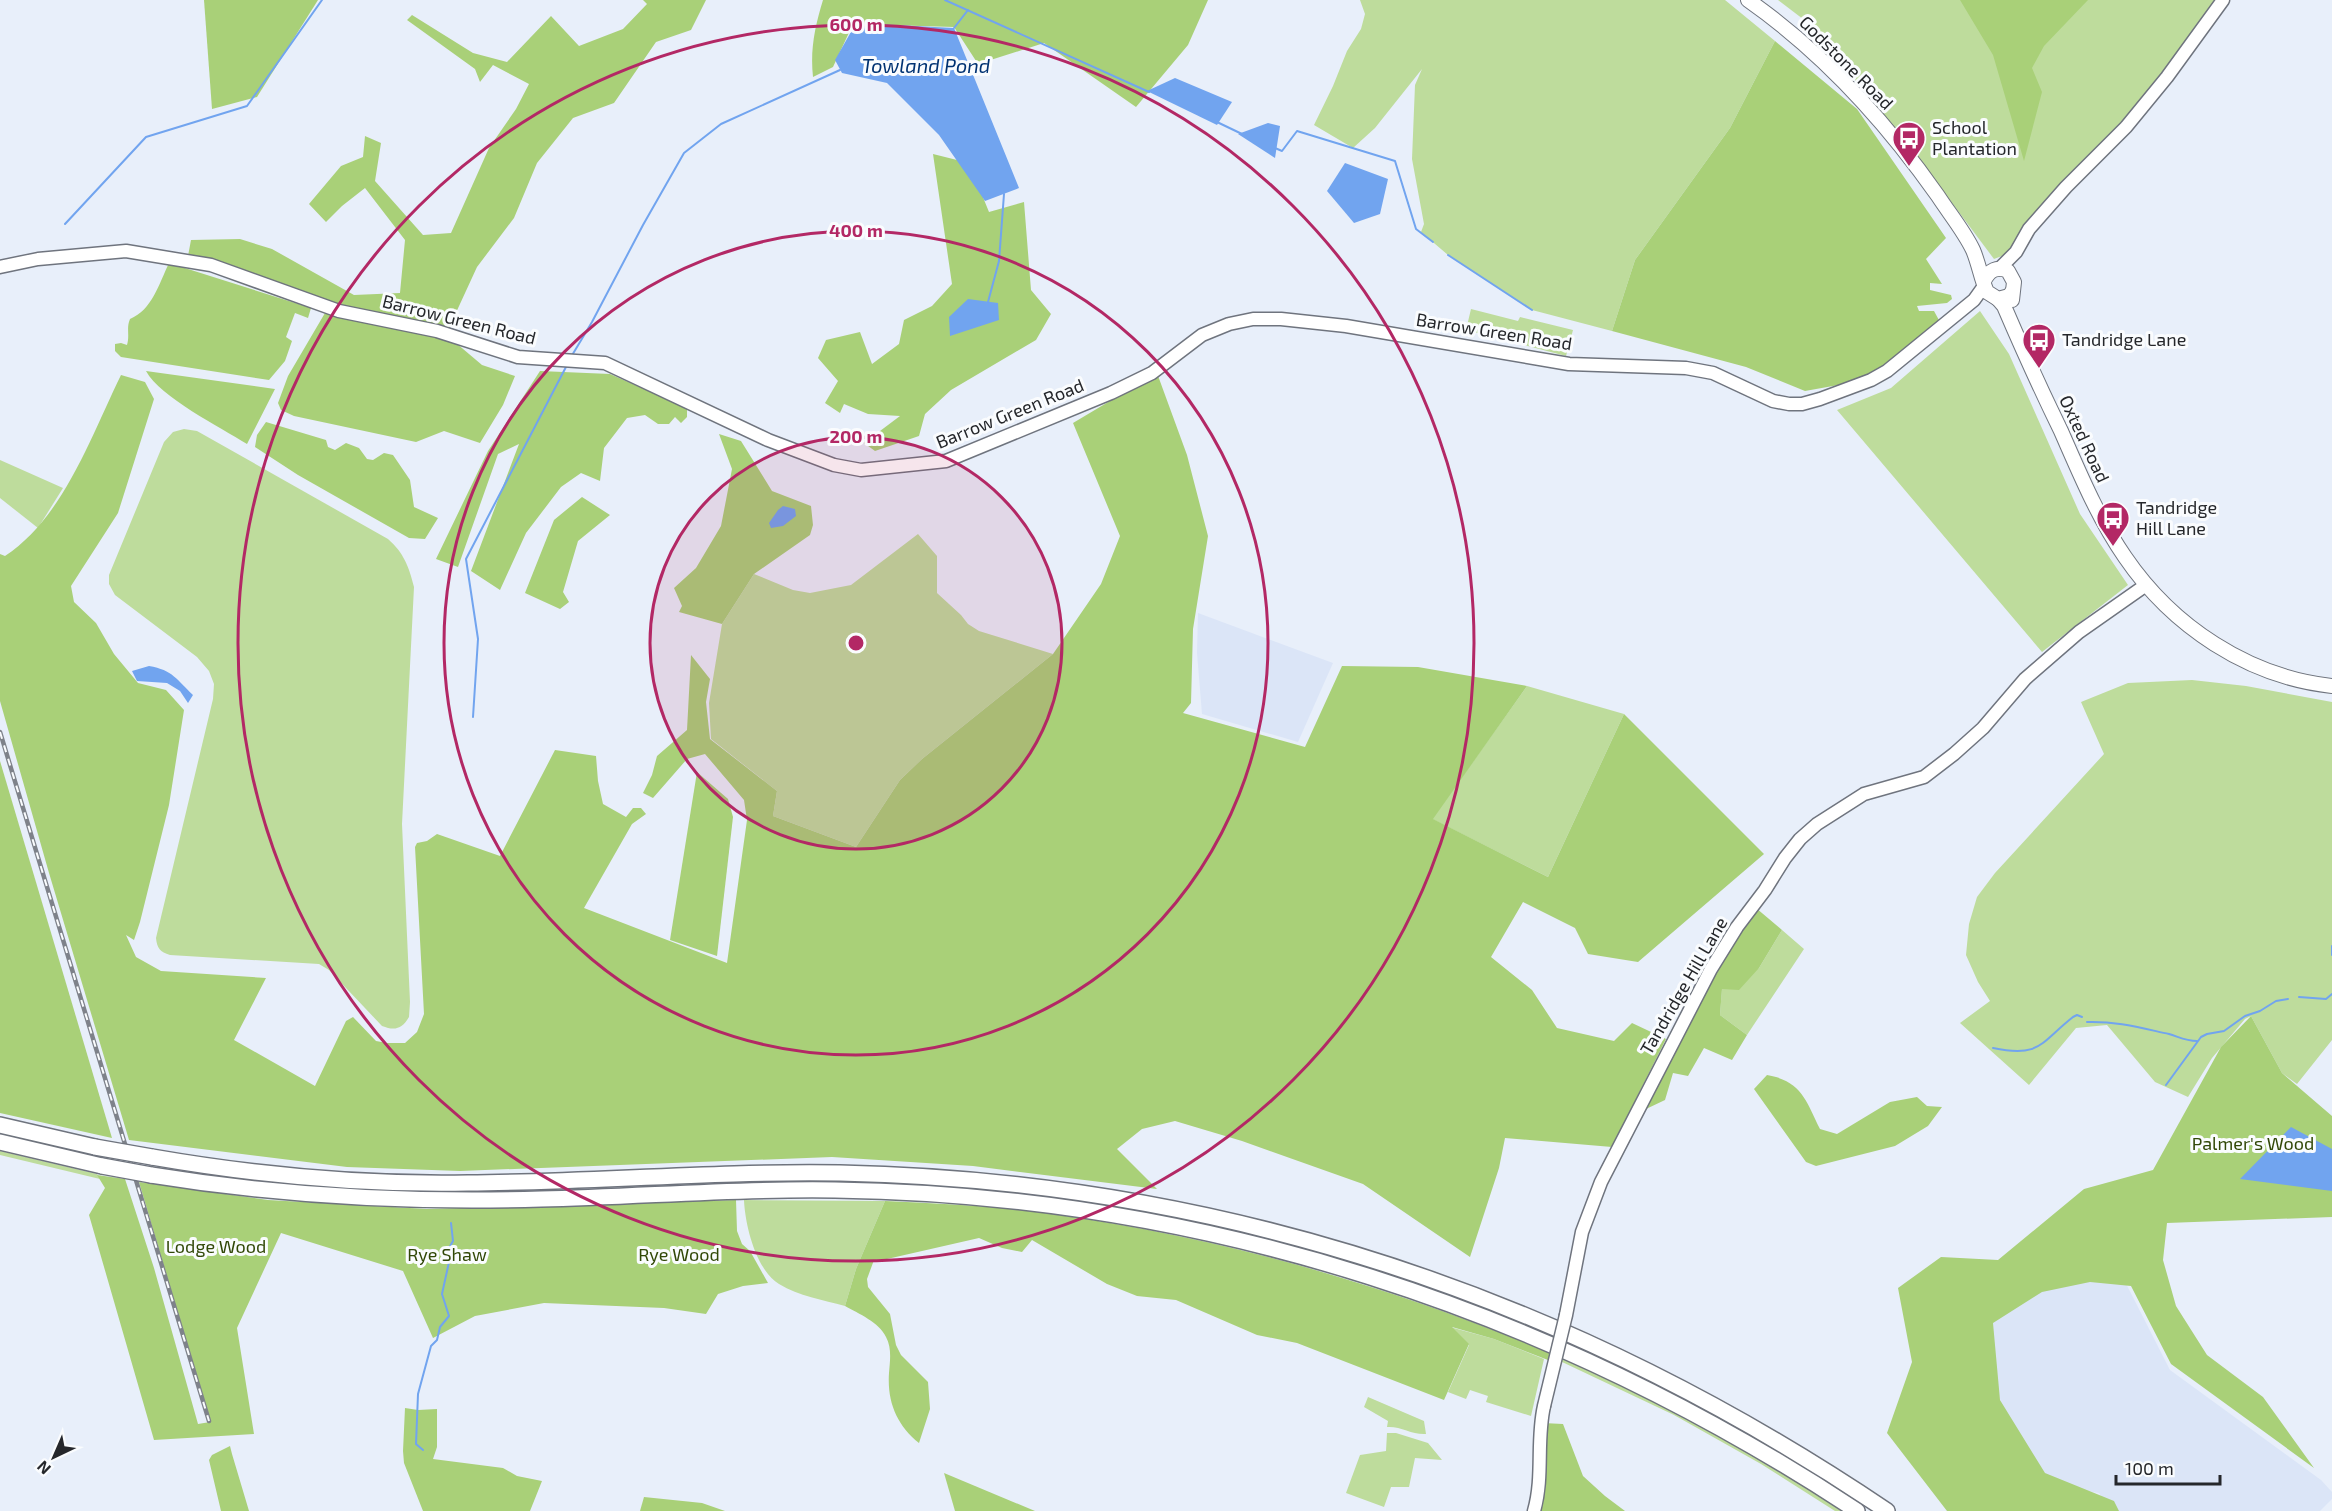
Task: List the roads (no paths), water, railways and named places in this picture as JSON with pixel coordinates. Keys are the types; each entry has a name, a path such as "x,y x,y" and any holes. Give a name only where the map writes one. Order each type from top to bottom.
{"highway":[{"path":"0,1125 95,1147 285,1176 392,1183 467,1183 766,1173 912,1176 1026,1186 1181,1210 1261,1228 1376,1261 1471,1293 1560,1329 1668,1380 1735,1416 1804,1457 1887,1511"},
{"path":"0,1142 151,1175 303,1194 430,1200 542,1199 798,1190 911,1193 1023,1202 1179,1227 1288,1252 1350,1270 1429,1296 1535,1336 1609,1369 1701,1416 1774,1458 1857,1511"}],"main road":[{"name":"Godstone Road","path":"1748,0 1789,31 1863,102 1919,169 1972,248 1990,290"},
{"name":"Godstone Road","path":"1972,248 2002,271"},
{"path":"1991,271 2002,271 2014,282 2012,292 2003,298 1990,290 1991,271"},
{"name":"Oxted Road","path":"1990,290 2016,334 2107,529 2146,585 2170,610 2224,650 2279,675 2309,684 2332,686"},
{"name":"Oxted Road","path":"2012,292 2016,334"}],"street":[{"path":"2002,271 2030,229 2051,204 2126,127 2168,77 2223,0"},
{"name":"Barrow Green Road","path":"0,267 38,259 126,251 211,265 339,311 437,331 518,357 605,363 768,440 834,465 861,470 946,462 1111,393 1152,373 1202,335 1229,324 1253,319 1281,319 1346,326 1569,364 1686,368 1713,374 1773,400 1802,404 1871,380 1887,371 1974,300 1990,290"},
{"name":"Tandridge Hill Lane","path":"1534,1511 1540,1479 1539,1431 1569,1302 1582,1232 1616,1150 1711,969 1737,927 1792,849 1817,824 1864,794 1924,777 1983,728 2025,679 2079,632 2146,585"}],"water":[{"name":"Towland Pond","path":"856,23 954,28 1019,188 985,201 939,135 887,83 842,73 835,60"},
{"path":"1175,78 1232,102 1217,125 1147,91"},
{"path":"1268,123 1280,126 1275,158 1238,134"},
{"path":"1345,163 1388,179 1380,214 1354,223 1327,191"},
{"path":"968,299 998,303 999,320 950,336 949,317"},
{"path":"783,506 795,509 796,516 783,526 771,528 769,523"},
{"path":"149,666 164,670 178,680 193,695 188,703 180,691 167,683 137,681 132,671"},
{"path":"2291,1127 2332,1149 2332,1191 2240,1179"}],"waterway":[{"path":"65,224 146,137 247,106 322,0"},
{"path":"945,0 1149,92"},
{"path":"954,28 968,10"},
{"path":"571,357 684,153 721,124 840,70"},
{"path":"1217,122 1242,134"},
{"path":"1275,148 1282,151 1297,131 1395,161 1416,229 1433,242"},
{"path":"988,302 999,261 1004,194"},
{"path":"1448,255 1532,310"},
{"path":"473,717 478,639 466,559 567,365"},
{"path":"2332,946 2332,955"},
{"path":"2299,997 2326,999 2332,994"},
{"path":"2166,1085 2201,1037 2224,1031 2245,1016 2260,1011 2276,1001 2288,999"},
{"path":"1993,1048 2009,1051 2030,1049 2046,1041 2073,1017 2077,1015 2082,1017"},
{"path":"2087,1022 2128,1025 2197,1041"},
{"path":"423,1450 416,1444 418,1394 431,1346 437,1340 440,1327 449,1316 442,1294 449,1262 448,1250 453,1241 451,1223"}],"railway":[{"path":"0,732 209,1421"}],"place":[{"name":"School Plantation","path":"1909,167"},
{"name":"Tandridge Lane","path":"2039,369"},
{"name":"Tandridge Hill Lane","path":"2113,547"}],"park label":[{"name":"Palmer's Wood","path":"2253,1144"},
{"name":"Lodge Wood","path":"216,1247"},
{"name":"Rye Shaw","path":"447,1255"},
{"name":"Rye Wood","path":"679,1255"}]}
